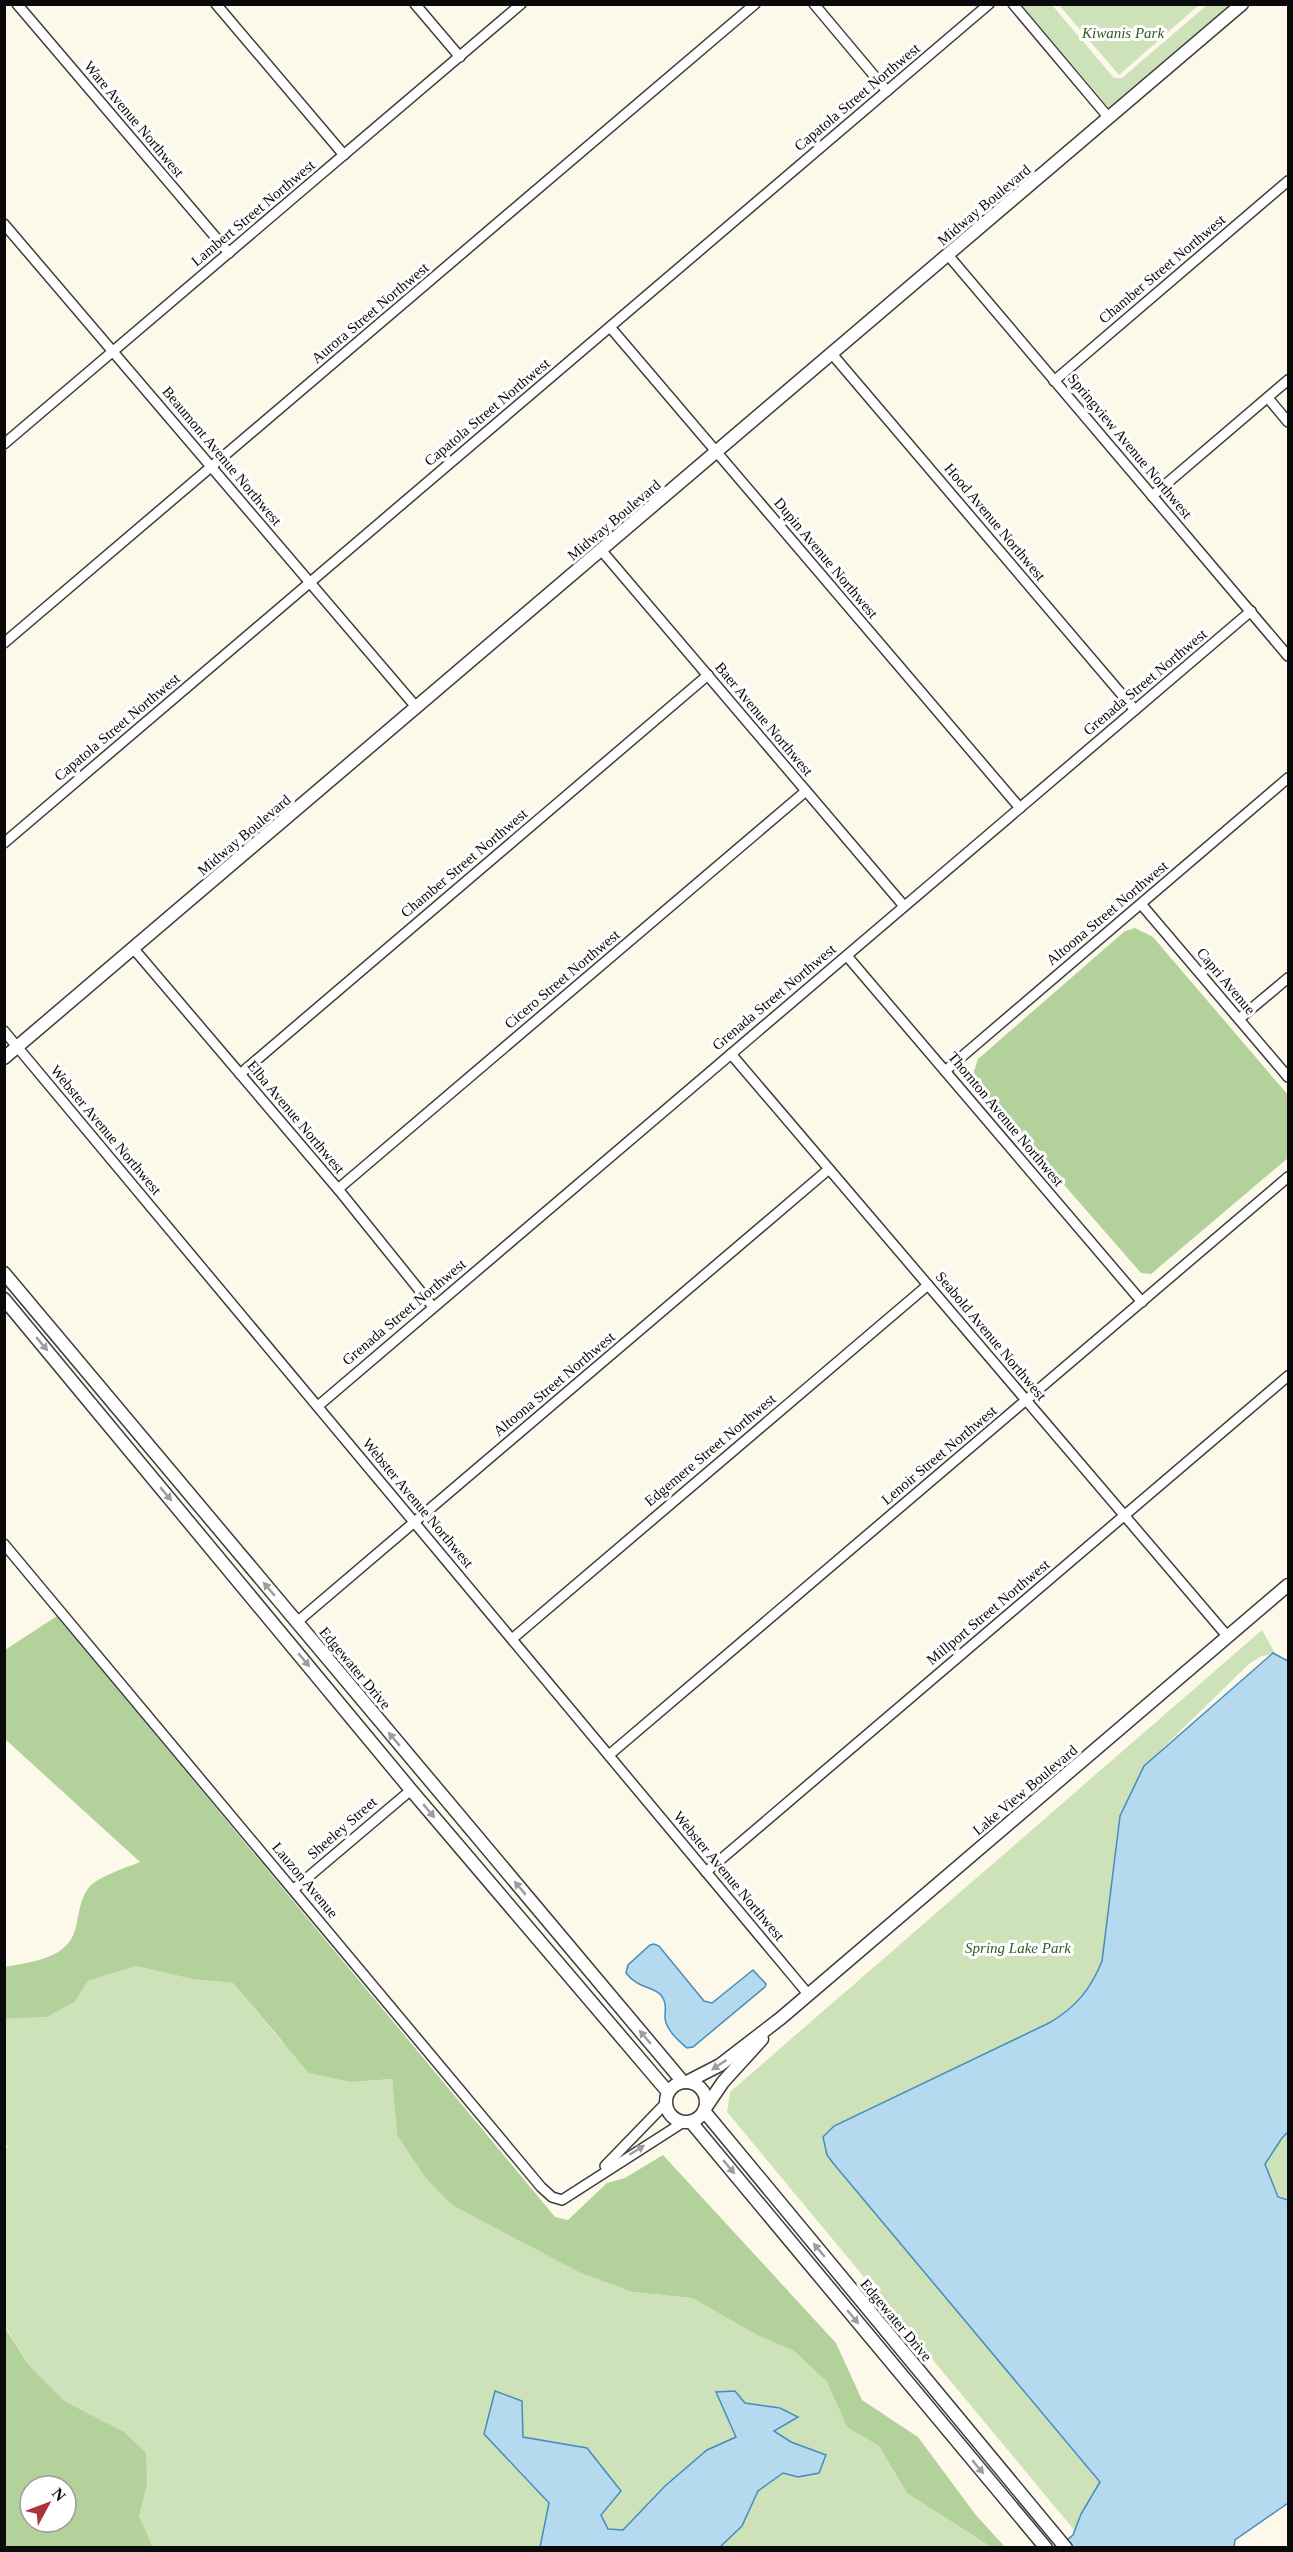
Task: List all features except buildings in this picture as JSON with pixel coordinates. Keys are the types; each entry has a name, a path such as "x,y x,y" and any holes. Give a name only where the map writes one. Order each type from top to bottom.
{"street":[{"name":"Ware Avenue Northwest","path":"17,4 229,253"},
{"path":"216,4 344,155"},
{"path":"415,4 460,57"},
{"name":"Lambert Street Northwest","path":"4,444 521,4"},
{"name":"Aurora Street Northwest","path":"4,643 755,4"},
{"path":"814,4 887,91"},
{"name":"Capatola Street Northwest","path":"4,843 989,4"},
{"path":"1013,4 1109,118"},
{"name":"Midway Boulevard","path":"4,1058 1242,4"},
{"name":"Chamber Street Northwest","path":"1054,381 1288,181"},
{"name":"Beaumont Avenue Northwest","path":"4,224 417,708"},
{"name":"Springview Avenue Northwest","path":"948,255 1288,656"},
{"name":"Dupin Avenue Northwest","path":"610,327 1020,808"},
{"name":"Hood Avenue Northwest","path":"832,354 1135,710"},
{"path":"1152,496 1288,380"},
{"path":"1268,398 1288,422"},
{"name":"Baer Avenue Northwest","path":"601,550 904,906"},
{"name":"Grenada Street Northwest","path":"318,1406 1251,611"},
{"name":"Chamber Street Northwest","path":"240,1074 708,675"},
{"name":"Altoona Street Northwest","path":"945,1071 1288,778"},
{"name":"Cicero Street Northwest","path":"338,1189 806,791"},
{"name":"Capri Avenue","path":"1141,904 1288,1077"},
{"name":"Elba Avenue Northwest","path":"133,948 338,1189 433,1307"},
{"name":"Thornton Avenue Northwest","path":"847,956 1142,1302"},
{"path":"1239,1019 1288,978"},
{"name":"Webster Avenue Northwest","path":"4,1031 808,1994"},
{"name":"Seabold Avenue Northwest","path":"731,1054 1228,1637"},
{"name":"Altoona Street Northwest","path":"297,1622 830,1169"},
{"name":"Lenoir Street Northwest","path":"609,1755 1288,1177"},
{"name":"Edgewater Drive","path":"4,1273 685,2082"},
{"name":"Edgemere Street Northwest","path":"512,1639 928,1285"},
{"path":"4,1299 667,2098 670,2114 687,2122 705,2109 702,2090 685,2082 667,2098"},
{"name":"Millport Street Northwest","path":"706,1872 1288,1376"},
{"name":"Lauzon Avenue","path":"4,1544 541,2187 552,2197 562,2200 592,2179 687,2122"},
{"name":"Lake View Boulevard","path":"685,2082 720,2065 781,2018 1288,1585"},
{"name":"Sheeley Street","path":"294,1889 411,1790"},
{"name":"Lake View Boulevard","path":"705,2109 723,2082 781,2018"},
{"name":"Lauzon Avenue","path":"592,2179 667,2098"},
{"name":"Edgewater Drive","path":"705,2109 1061,2543"},
{"name":"Edgewater Drive","path":"687,2122 1046,2547"},
{"path":"893,2366 904,2368 966,2441 976,2449 983,2449"}],"green space":[{"path":"1021,5 1052,5 1114,78 1122,78 1207,5 1234,5 1110,109"},
{"name":"Kiwanis Park","path":"1059,5 1199,5 1119,75"},
{"path":"1135,928 1153,937 1288,1095 1288,1158 1151,1274 1141,1273 977,1085 974,1071 978,1059 1125,931"},
{"path":"57,1616 555,2217 568,2220 607,2183 625,2178 663,2155 836,2343 862,2400 918,2437 975,2514 1005,2547 991,2547 907,2493 879,2446 847,2427 827,2382 794,2351 757,2335 692,2298 633,2292 581,2273 452,2205 426,2178 397,2135 392,2079 352,2082 309,2073 233,1983 192,1979 136,1966 88,1981 75,2002 47,2017 5,2019 5,1967 36,1961 64,1947 71,1940 82,1899 91,1885 140,1862 5,1739 5,1650"},
{"name":"Spring Lake Park","path":"1262,1630 1275,1653 1262,1656 1250,1663 1144,1766 1120,1816 1102,1961 1081,1997 1067,2011 1049,2023 834,2126 825,2148 833,2163 1100,2482 1081,2514 1075,2531 727,2112 730,2092"},
{"path":"136,1966 192,1979 233,1983 282,2042 352,2082 392,2079 397,2135 633,2292 692,2298 757,2335 794,2351 827,2382 847,2427 879,2446 907,2493 991,2547 720,2547 742,2526 758,2491 783,2473 798,2477 826,2455 791,2442 774,2430 797,2418 780,2408 745,2403 716,2392 737,2437 707,2450 665,2486 623,2530 608,2529 601,2515 621,2491 587,2448 523,2437 495,2391 484,2434 549,2504 540,2547 153,2547 139,2516 147,2485 123,2431 66,2402 28,2364 5,2326 4,2149 8,2147 5,2144 5,2019 47,2017 75,2002 88,1981"},
{"path":"1288,2132 1288,2200 1278,2197 1265,2164"},
{"path":"4,2326 28,2364 66,2402 123,2431 146,2453 147,2485 139,2516 153,2547 5,2547"}],"water":[{"path":"1273,1653 1288,1661 1288,2132 1265,2164 1278,2197 1288,2200 1288,2503 1235,2540 1234,2547 1058,2547 1073,2535 1081,2514 1100,2482 833,2163 827,2155 823,2137 834,2126 1049,2023 1067,2011 1081,1997 1102,1961 1120,1816 1144,1766"},
{"path":"654,1944 659,1946 704,2001 712,2003 753,1970 766,1984 765,1987 693,2047 687,2048 668,2027 665,2018 665,2003 661,1995 635,1982 626,1973 628,1965"},
{"path":"495,2391 522,2401 523,2437 587,2448 621,2491 601,2515 608,2529 623,2530 665,2486 707,2450 736,2437 716,2392 735,2391 745,2403 780,2408 798,2417 774,2431 791,2442 826,2455 819,2473 798,2477 783,2473 758,2491 742,2526 720,2547 540,2547 549,2503 484,2434"}]}
